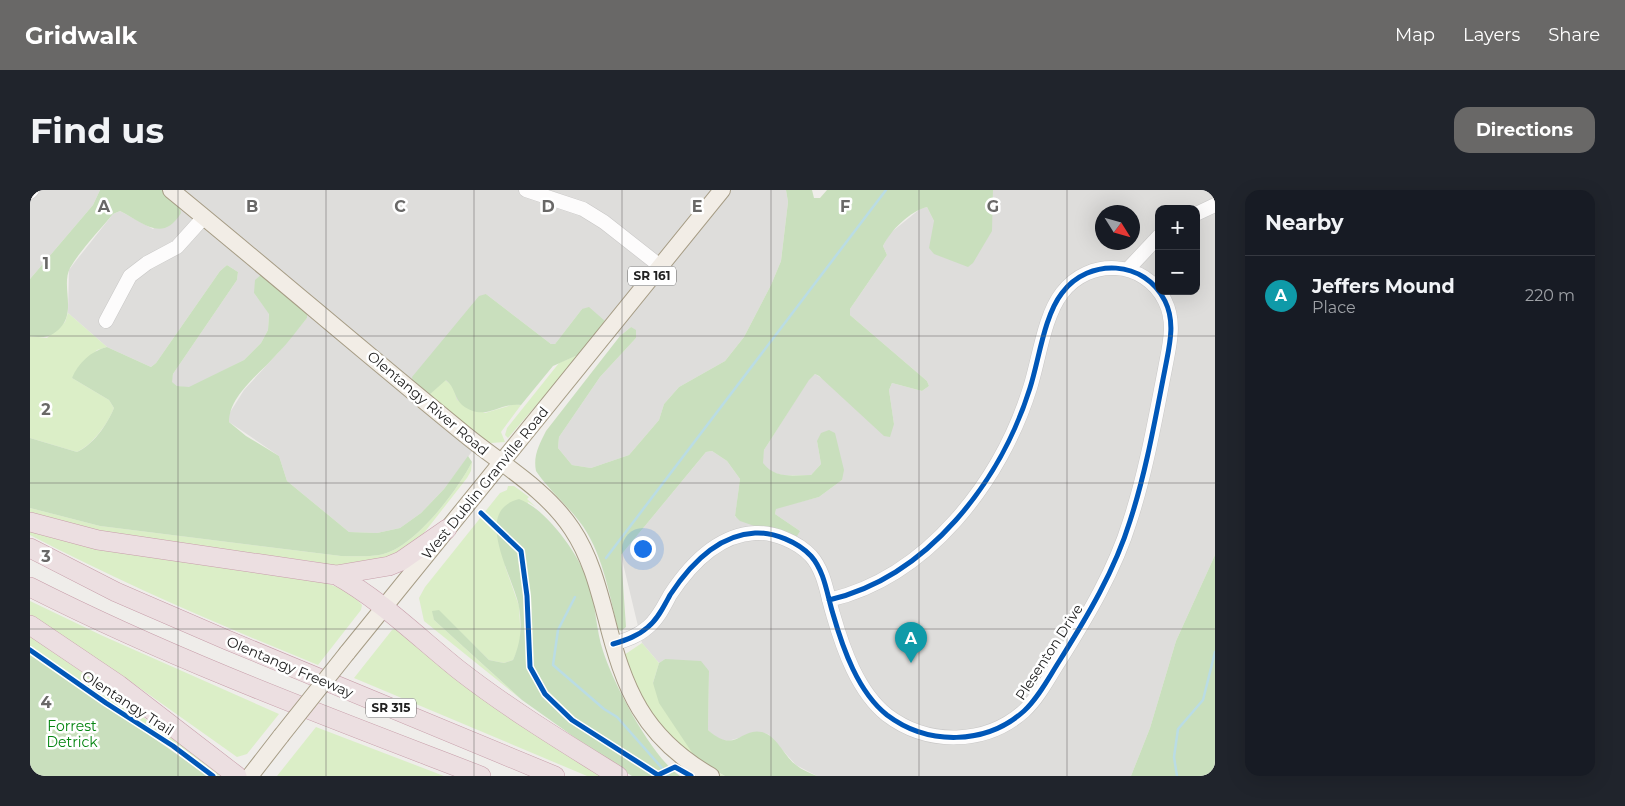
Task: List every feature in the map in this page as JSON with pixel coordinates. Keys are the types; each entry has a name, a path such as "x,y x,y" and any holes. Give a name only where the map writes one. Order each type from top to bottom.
{"highway":[{"path":"30,522 98,540 336,575 376,570 395,564 447,530"},
{"name":"Olentangy Freeway","path":"30,548 116,592 555,776"},
{"path":"336,575 383,608 461,672 569,746 618,776"},
{"name":"SR 315","path":"30,587 101,623 213,673 481,776"},
{"path":"30,625 119,686 237,776"}],"main road":[{"name":"Olentangy River Road","path":"171,190 501,463 526,481 572,529 596,580 620,671 634,702 650,725 676,752 711,776"},
{"name":"West Dublin Granville Road","path":"250,776 383,608 722,190"}],"street":[{"path":"526,190 583,209 604,222 660,266"},
{"path":"1200,212 1215,206"},
{"path":"106,321 130,276 147,263 177,247 204,217"},
{"path":"829,600 872,585 902,567 935,542 988,477 1008,442 1030,388 1050,317 1062,293 1082,275 1105,268 1129,268 1155,240"},
{"name":"Plesenton Drive","path":"613,644 647,628 686,574 715,546 732,538 756,533 775,536 794,543 812,557 824,579 829,600 855,674 863,688 884,713 902,725 926,735 946,738 970,737 992,730 1010,721 1026,709 1067,649 1109,573 1130,523 1149,447 1171,341 1171,321 1165,300 1153,284 1129,268"}],"shaded area":[{"path":"30,190 100,190 93,205 30,279"},
{"path":"163,190 786,190 788,202 781,261 771,285 744,337 725,361 679,387 664,404 659,420 629,455 591,468 572,465 558,448 559,437 600,377 636,338 631,327 620,336 605,321 582,309 555,344 551,344 486,294 482,438 444,489 421,513 400,528 377,533 349,532 287,481 279,456 229,422 229,414 244,390 307,318 254,293 269,313 268,330 261,343 244,360 189,388 177,386 171,382 173,374 237,280 238,272 227,265 220,271 156,363 151,367 107,347 68,313 69,270 75,262 113,214 120,211 153,229 179,203"},
{"path":"993,190 1215,190 1215,555 1176,641 1150,728 1131,776 817,776 796,765 768,734 759,732 728,741 718,739 708,730 709,671 665,659 659,663 642,643 621,555 706,452 712,451 727,461 740,479 735,517 800,531 775,514 776,508 819,497 842,480 817,441 821,464 811,475 783,475 770,472 762,463 764,450 809,379 815,374 894,424 889,390 892,383 922,391 929,386 927,381 850,315 850,309 887,255 883,246 889,234 920,209 927,207 934,221 992,202"}],"green space":[{"path":"100,190 163,190 179,203 181,213 174,222 160,229 145,225 120,211 113,214 70,268 67,282 67,313 61,327 47,336 30,336 30,279 93,205"},
{"path":"786,190 812,190 814,198 820,198 827,190 993,190 992,231 973,263 968,267 934,254 929,248 934,221 927,207 907,217 896,228 883,246 887,255 850,309 850,315 927,381 929,386 922,391 892,383 889,390 894,424 890,437 884,436 819,376 815,374 809,380 764,450 763,463 778,474 811,475 821,464 817,441 821,433 829,430 835,433 844,470 842,480 819,497 776,509 775,514 800,531 797,536 790,538 740,521 735,516 740,479 727,461 712,451 706,452 621,555 626,627 621,631 618,629 608,587 594,545 574,514 536,471 535,460 539,446 546,431 620,336 631,327 636,330 636,338 600,377 559,437 558,448 572,465 591,468 629,455 659,420 664,404 679,387 725,361 744,337 771,285 781,261 788,202"},
{"path":"227,265 238,272 237,280 173,374 172,382 177,386 189,387 244,360 261,343 268,330 269,314 254,293 255,280 262,274 307,312 307,318 289,341 240,394 230,412 229,422 246,436 279,456 287,481 349,532 377,533 400,528 421,513 444,489 468,456 472,462 456,488 433,518 406,542 392,551 374,556 341,556 100,526 30,508 30,438 77,452 89,445 99,434 114,408 109,400 72,378 81,363 96,351 107,347 151,367 156,363 220,271"},
{"path":"486,294 551,344 555,344 582,309 589,307 605,321 580,354 553,366 521,405 505,406 492,411 478,412 462,405 446,380 429,395 413,382 412,377 479,296"},
{"path":"68,313 107,347 97,350 72,378 109,400 114,408 108,421 99,433 89,444 77,452 30,438 30,336 47,338 65,322"},
{"path":"580,354 508,438 505,435 507,428 559,363"},
{"path":"445,380 453,386 457,400 485,413 515,404 521,405 501,432 505,442 491,443 482,438 429,395"},
{"path":"472,462 471,471 467,478 413,547 404,554 344,568 311,561 153,543 30,516 30,508 100,526 341,556 374,556 392,551 406,542 433,518 456,488"},
{"path":"508,486 514,486 529,497 527,499 536,507 528,502 505,566 519,606 521,643 513,660 504,663 489,660 439,611 433,611 434,620 522,700 424,621 419,598 425,587 481,517 489,523 495,523 484,513 500,493 507,490"},
{"path":"519,499 530,504 551,523 578,560 589,584 603,651 616,682 646,737 657,753 680,776 632,776 612,764 522,700 434,620 432,611 439,610 489,660 504,663 513,660 521,628 520,614 516,594 499,546 497,531 498,517 505,506"},
{"path":"30,528 320,581 337,587 353,596 362,605 361,610 318,665 209,619 101,570 30,535"},
{"path":"1215,555 1215,776 1131,776 1150,728 1176,641"},
{"path":"30,601 103,636 279,714 247,754 237,757 120,674 30,618"},
{"path":"398,628 607,776 587,776 354,678 392,630"},
{"path":"30,636 223,776 215,775 30,646"},
{"path":"642,643 659,663 653,683 707,767 725,776 719,776 689,757 647,712 624,655"},
{"name":"Forrest Detrick","path":"30,652 208,776 30,776"},
{"path":"665,659 701,661 709,671 708,730 717,737 732,740 748,733 762,732 772,738 796,765 817,776 725,776 697,760 659,703 653,683 659,663"},
{"path":"316,727 444,776 277,776"}],"waterway":[{"path":"606,558 886,190"},
{"path":"575,597 558,630 553,665 604,709 617,717 669,776"},
{"path":"1177,776 1174,757 1178,729 1203,700 1215,652"}],"cycle path":[{"path":"613,644 636,635 652,624 686,573 716,546 728,539 741,535 755,533 770,534 793,542 806,551 816,562 823,576 827,592 829,599 831,607 837,627 853,669 868,694 887,715 903,725 920,732 938,736 957,737 975,735 1009,722 1024,711 1044,687 1100,593 1124,539 1141,484 1150,446 1171,335 1168,309 1156,287 1144,277 1131,271 1116,268 1101,269 1087,273 1073,281 1062,293 1051,314 1046,326 1030,388 1017,423 1000,457 980,490 956,520 928,547 898,570 865,588 829,600"},
{"path":"481,513 521,551 527,596 530,667 545,694 572,720 658,775 675,767 691,776"},
{"name":"Olentangy Trail","path":"30,650 106,703 173,746 213,776"}],"place":[{"name":"Jeffers Mound","path":"911,663"}]}
